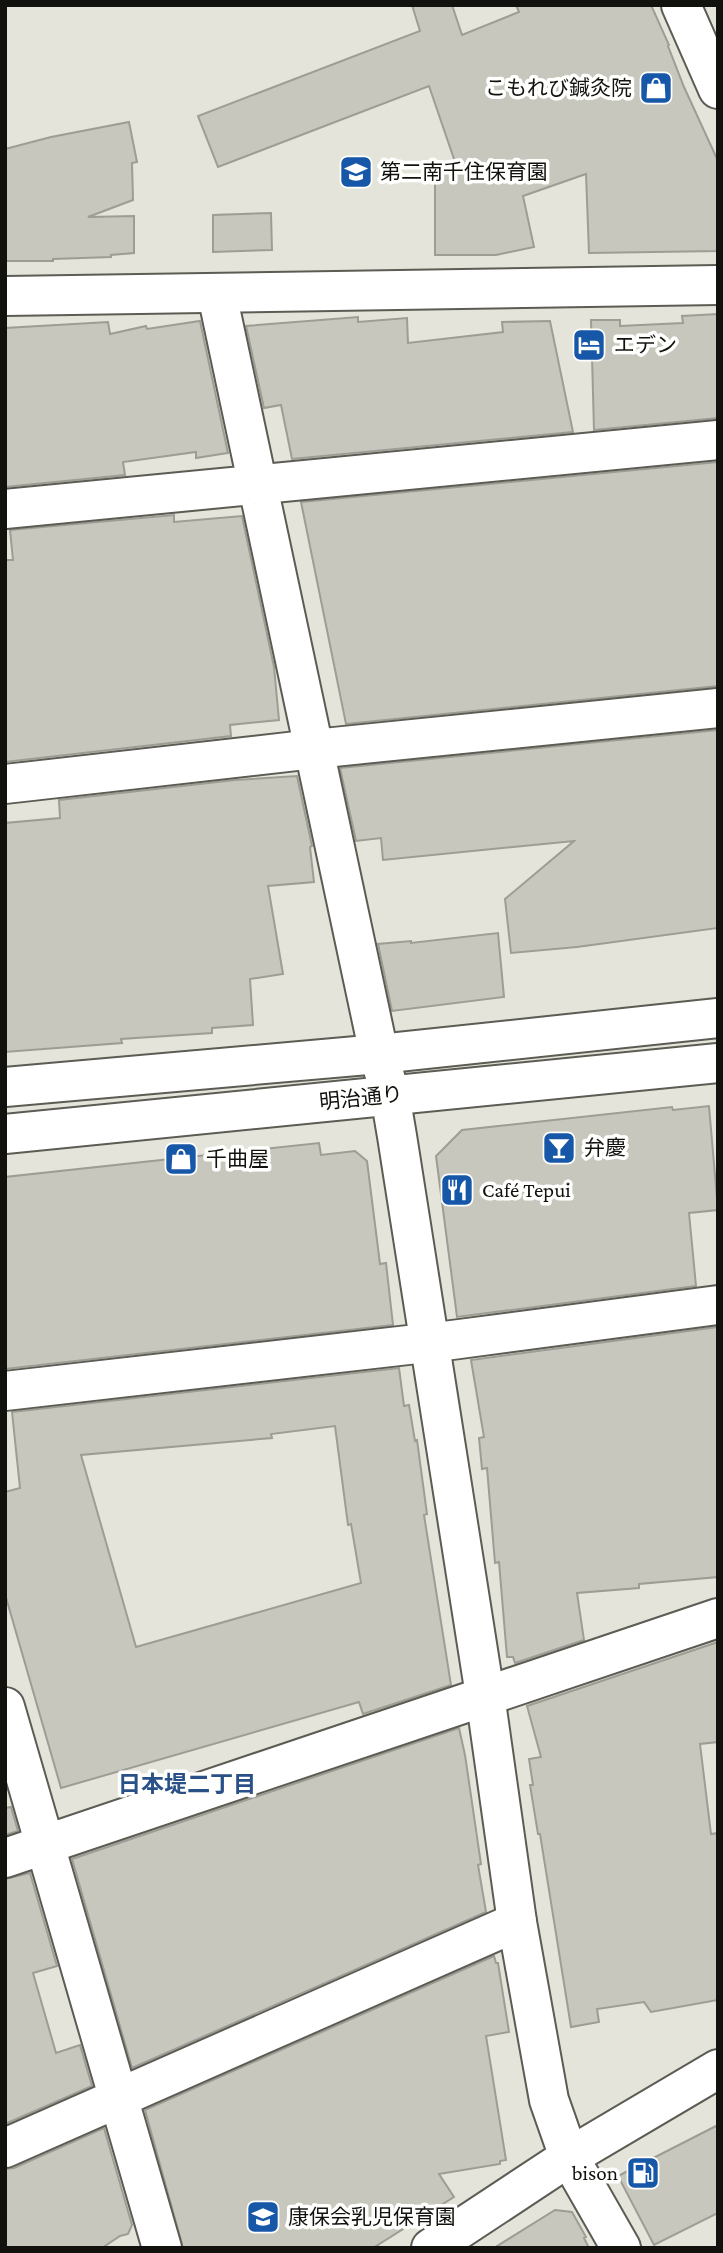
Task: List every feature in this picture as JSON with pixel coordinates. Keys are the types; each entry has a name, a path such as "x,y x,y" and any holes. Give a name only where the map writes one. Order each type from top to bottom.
{"street":[{"path":"681,5 718,89"},
{"path":"5,296 718,285"},
{"path":"217,294 390,1095 485,1695 517,1922 549,2100 569,2157 621,2248"},
{"path":"5,509 718,440"},
{"path":"5,784 718,708"},
{"name":"明治通り","path":"5,1087 379,1054 718,1017"},
{"name":"明治通り","path":"5,1134 718,1063"},
{"path":"5,1391 429,1342 718,1305"},
{"path":"5,1858 718,1618"},
{"path":"5,1707 162,2248"},
{"path":"5,2148 517,1922"},
{"path":"431,2248 569,2157 718,2069"}],"building":[{"path":"412,5 452,5 462,35 519,12 516,5 651,5 718,161 718,251 589,253 586,174 523,196 534,247 496,255 435,255 435,162 455,162 429,86 218,167 198,116 420,31"},
{"path":"129,122 137,162 132,163 133,200 88,217 134,216 134,253 53,261 5,261 5,149"},
{"path":"271,213 272,250 213,252 213,215"},
{"path":"718,314 718,418 594,430 591,320 620,320 620,326 683,323 682,316"},
{"path":"358,317 358,322 407,318 408,343 503,332 502,322 550,321 573,432 292,459 281,405 264,408 246,326"},
{"path":"200,321 228,453 196,458 196,452 123,462 125,475 5,487 5,328 108,322 110,334 146,326 147,329"},
{"path":"718,462 718,686 346,724 301,502"},
{"path":"174,515 174,522 242,516 274,667 279,720 230,725 231,736 5,762 5,560 13,560 10,530"},
{"path":"718,730 718,928 577,947 511,953 505,899 574,841 383,860 381,838 356,841 340,768"},
{"path":"297,776 312,846 314,882 268,886 283,974 250,979 253,1025 212,1028 212,1033 121,1039 122,1043 5,1052 5,823 60,818 59,800 235,780"},
{"path":"498,933 504,997 392,1011 378,944"},
{"path":"709,1106 718,1210 689,1213 696,1286 457,1317 436,1156 462,1130 672,1107 673,1110"},
{"path":"319,1143 321,1155 355,1151 367,1161 380,1264 386,1263 393,1325 5,1369 5,1177"},
{"path":"718,1327 718,1577 577,1593 584,1640 515,1663 513,1657 507,1657 487,1468 482,1469 479,1438 484,1437 471,1360"},
{"path":"399,1368 404,1406 409,1405 415,1441 417,1440 427,1514 424,1515 451,1685 363,1714 359,1702 61,1788 5,1594 5,1492 20,1488 12,1412","holes":["335,1426 348,1525 351,1524 361,1583 136,1647 81,1455 272,1438 271,1434"]},
{"path":"718,1642 718,1742 700,1744 711,1834 718,1833 718,2000 651,2012 644,2002 597,2009 599,2022 571,2027 530,1785 533,1785 529,1759 541,1757 527,1706"},
{"path":"459,1728 486,1912 132,2068 72,1859"},
{"path":"11,1807 18,1831 5,1835 5,1808"},
{"path":"30,1873 57,1966 33,1973 56,2053 80,2045 92,2086 5,2124 5,1879"},
{"path":"494,1956 498,1963 509,2032 486,2036 506,2160 500,2161 500,2164 439,2174 454,2197 373,2248 183,2248 145,2110"},
{"path":"718,2125 718,2213 654,2245 618,2176"},
{"path":"104,2128 132,2225 128,2234 102,2248 5,2248 5,2169 14,2168"},
{"path":"555,2210 572,2212 589,2248 494,2248"}],"place":[{"name":"こもれび鍼灸院","path":"656,88"},
{"name":"第二南千住保育園","path":"356,172"},
{"name":"エデン","path":"589,345"},
{"name":"弁慶","path":"559,1148"},
{"name":"千曲屋","path":"181,1159"},
{"name":"Café Tepui","path":"457,1190"},
{"name":"bison","path":"643,2173"},
{"name":"康保会乳児保育園","path":"263,2217"}],"district":[{"name":"日本堤二丁目","path":"187,1784"}]}
